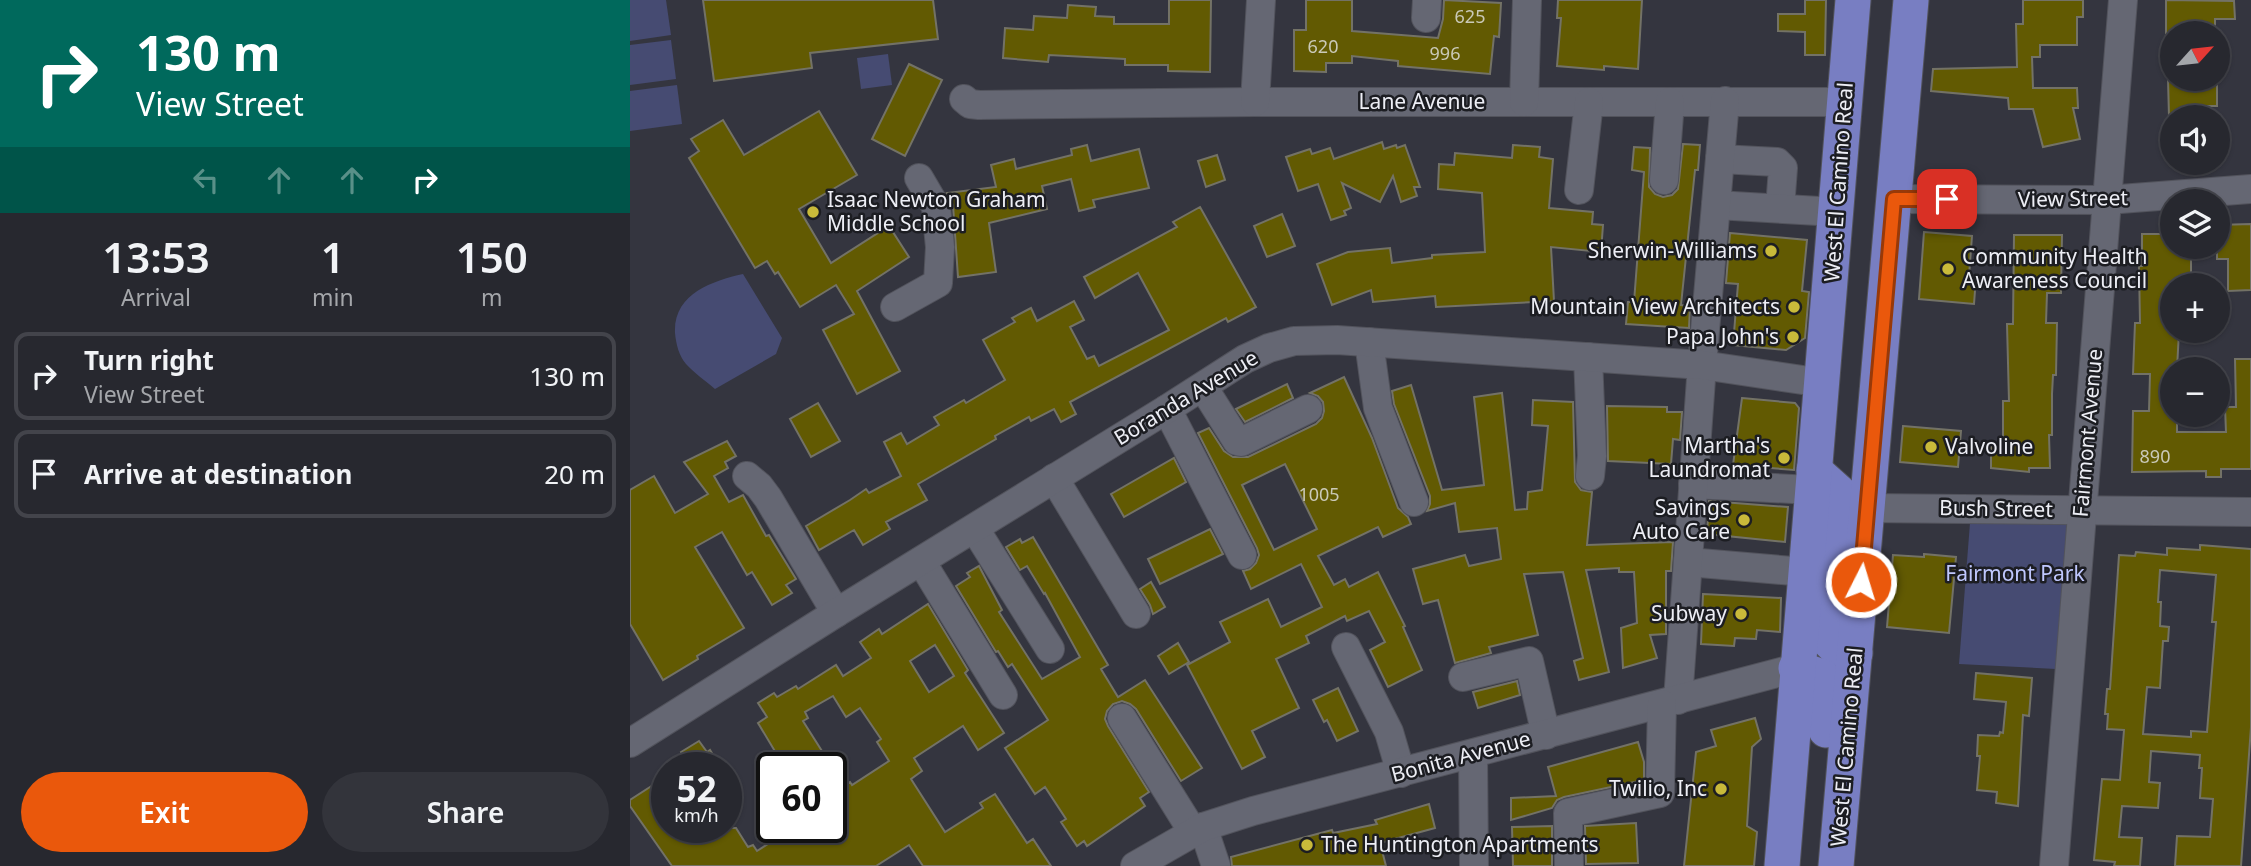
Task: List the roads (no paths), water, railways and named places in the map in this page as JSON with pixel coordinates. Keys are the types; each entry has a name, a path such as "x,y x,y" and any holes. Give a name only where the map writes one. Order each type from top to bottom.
{"main road":[{"name":"West El Camino Real","path":"1782,866 1796,668 1823,383 1853,0"},
{"name":"West El Camino Real","path":"1836,866 1911,0"},
{"path":"1813,480 1843,495 1830,642 1835,647 1855,653"},
{"path":"1796,668 1823,677 1829,683 1816,866"}],"street":[{"path":"1255,102 1261,0"},
{"path":"1524,102 1527,0"},
{"name":"Fairmont Avenue","path":"2054,866 2123,0"},
{"name":"Lane Avenue","path":"964,99 970,104 1000,105 1670,102 1725,101 1768,92 1844,102"},
{"path":"1569,866 1568,813 1660,793 1688,562 1725,101"},
{"path":"1579,190 1589,102"},
{"path":"1664,180 1670,102"},
{"path":"1720,159 1780,164 1783,168 1780,208"},
{"path":"895,307 939,283 940,247 936,207 919,178"},
{"name":"View Street","path":"1894,199 2107,200 2251,189"},
{"path":"1716,205 1836,212"},
{"name":"Boranda Avenue","path":"630,743 1245,359 1269,348 1294,341 1369,342 1702,365 1823,383"},
{"path":"1369,342 1378,408 1414,502"},
{"path":"1588,357 1592,439 1590,476"},
{"path":"1203,387 1237,441 1241,442 1308,409"},
{"path":"1167,410 1241,555"},
{"path":"747,476 768,499 836,613"},
{"path":"1054,478 1136,614"},
{"path":"1693,484 1813,480"},
{"name":"Bush Street","path":"1868,508 2251,512"},
{"path":"975,528 1050,649"},
{"path":"921,561 1003,695"},
{"path":"1688,562 1805,572"},
{"path":"1346,647 1389,732 1401,773"},
{"path":"1463,677 1529,661 1546,735"},
{"name":"Bonita Avenue","path":"1135,866 1198,830 1253,811 1796,668"},
{"path":"1122,718 1198,830 1216,866"},
{"path":"1473,754 1474,866"}],"place":[{"name":"Isaac Newton Graham Middle School","path":"813,212"},
{"name":"Sherwin-Williams","path":"1771,251"},
{"name":"Community Health Awareness Council","path":"1948,269"},
{"name":"Mountain View Architects","path":"1794,307"},
{"name":"Papa John's","path":"1793,337"},
{"name":"Valvoline","path":"1931,447"},
{"name":"Martha's Laundromat","path":"1784,458"},
{"name":"Savings Auto Care","path":"1744,520"},
{"name":"Subway","path":"1741,614"},
{"name":"Twilio, Inc","path":"1721,789"},
{"name":"The Huntington Apartments","path":"1307,845"}],"park label":[{"name":"Fairmont Park","path":"2015,574"}]}
